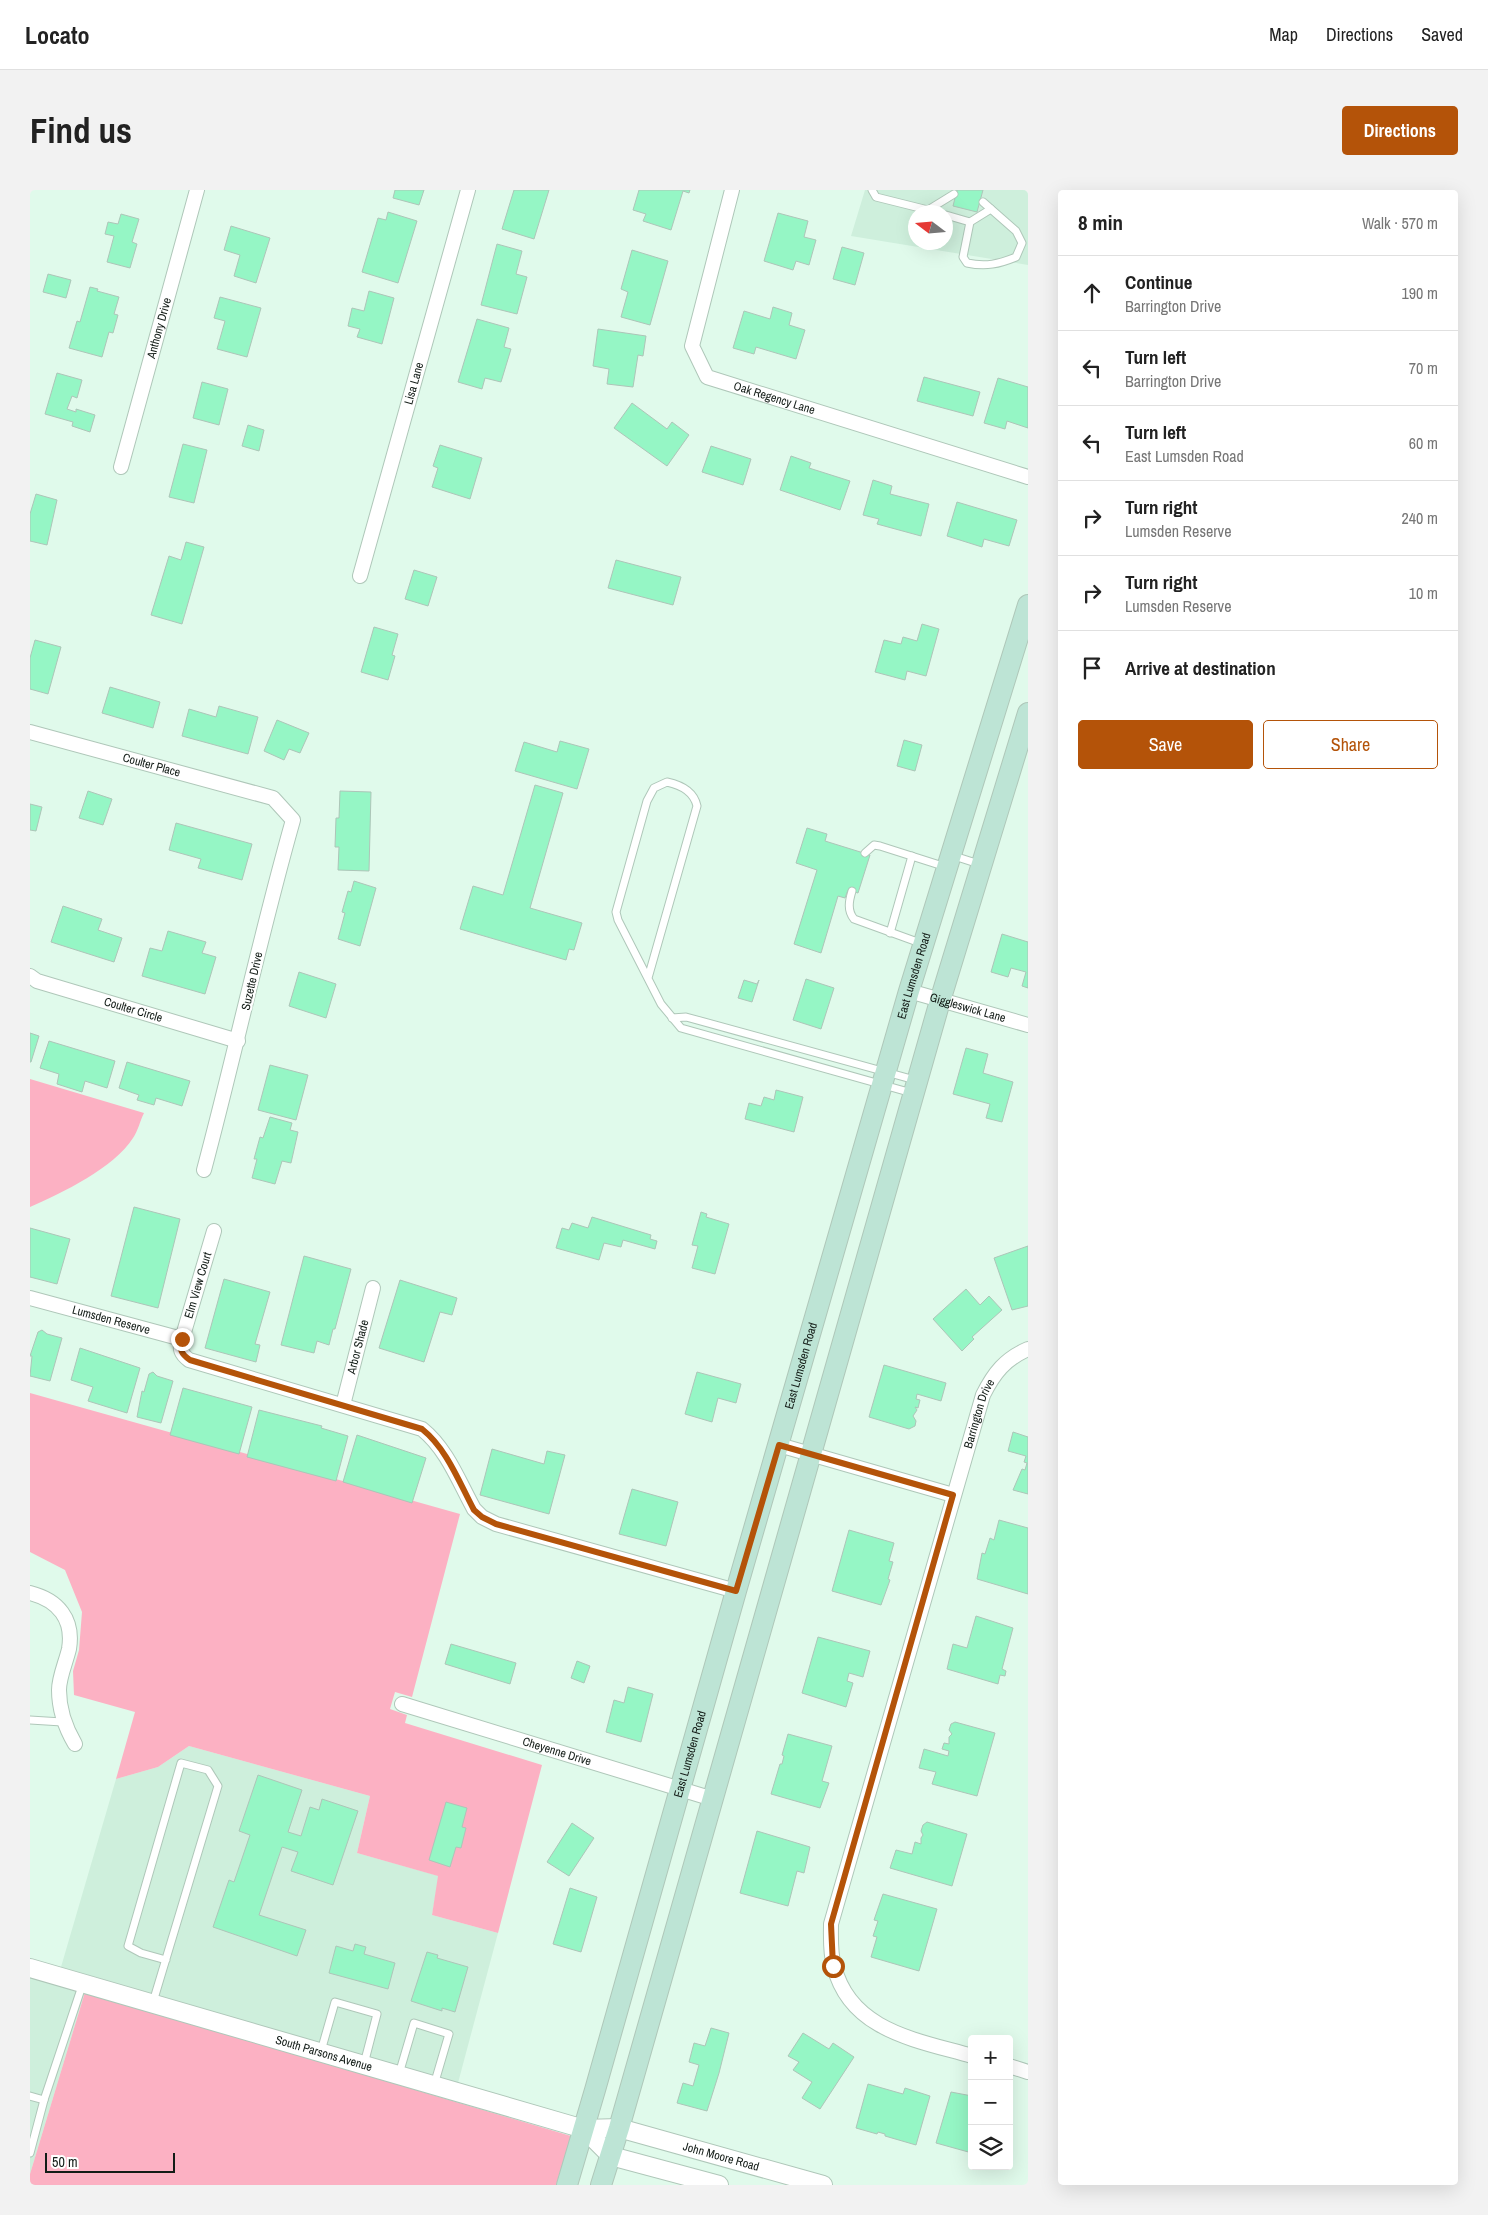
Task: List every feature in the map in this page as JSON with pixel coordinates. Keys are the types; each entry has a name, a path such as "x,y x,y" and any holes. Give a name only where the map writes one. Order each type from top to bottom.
{"main road":[{"name":"East Lumsden Road","path":"567,2185 909,991 1028,605"},
{"path":"602,2185 620,2128 940,1001 1028,713"}],"street":[{"name":"Anthony Drive","path":"121,467 197,190"},
{"name":"Lisa Lane","path":"360,576 468,190"},
{"name":"Oak Regency Lane","path":"732,190 692,346 707,377 1028,476"},
{"name":"Coulter Place","path":"30,732 273,798"},
{"name":"Suzette Drive","path":"204,1170 238,1041 268,910 293,820 273,798"},
{"name":"Coulter Circle","path":"30,976 37,981 238,1041"},
{"name":"Giggleswick Lane","path":"909,991 1028,1025"},
{"name":"Elm View Court","path":"182,1339 214,1231"},
{"name":"Arbor Shade","path":"343,1405 373,1288"},
{"name":"Lumsden Reserve","path":"30,1298 182,1339"},
{"path":"182,1339 180,1348 182,1355 190,1360 422,1429 432,1437 441,1449 474,1510 482,1517 496,1524 736,1591"},
{"name":"Barrington Drive","path":"968,2055 896,2034 869,2020 843,1990 833,1966 831,1924 953,1495 987,1388 993,1375 1006,1361 1028,1349"},
{"path":"779,1445 953,1495"},
{"path":"30,1593 45,1598 60,1609 69,1628 69,1649 59,1689 62,1722 75,1744"},
{"name":"Cheyenne Drive","path":"402,1704 713,1799"},
{"name":"South Parsons Avenue","path":"30,1968 321,2051 584,2129 620,2128"},
{"path":"1013,2067 1028,2072"},
{"name":"John Moore Road","path":"620,2128 822,2185"},
{"path":"584,2129 611,2156 678,2177 719,2185"}],"lane":[{"path":"872,190 876,197 908,205"},
{"path":"936,205 954,194"},
{"path":"983,202 1016,231 1022,243 1016,257 998,264 980,266 967,263 963,257 970,222 990,209"},
{"path":"953,217 970,222"},
{"path":"1019,250 1028,252"},
{"path":"648,978 698,806 696,800 687,790 667,782 654,788 647,801 616,912 618,920 661,1004 672,1018 681,1028 916,1087"},
{"path":"865,853 874,845 912,856 982,864"},
{"path":"890,933 912,856"},
{"path":"852,891 849,900 851,915 854,919 923,944"},
{"path":"672,1018 686,1017 916,1087"},
{"path":"30,1720 62,1722"},
{"path":"153,2003 166,1960 218,1786 208,1770 181,1764 128,1946 141,1953 166,1960"},
{"path":"30,2153 44,2100 83,1983"},
{"path":"321,2051 335,2002 377,2014 364,2064"},
{"path":"399,2075 414,2023 432,2028 449,2034 434,2085"},
{"path":"30,2096 44,2100"}],"shaded area":[{"path":"865,190 1028,190 1028,265 936,250 953,250 953,205 908,205 908,245 851,236"},
{"path":"30,1079 144,1113 133,1138 113,1159 72,1187 30,1207"},
{"path":"30,1393 460,1514 412,1697 395,1692 390,1709 407,1715 405,1723 542,1765 498,1933 432,1915 438,1876 357,1853 370,1796 189,1746 158,1767 116,1779 135,1712 74,1695 73,1671 79,1650 82,1612 65,1570 30,1552"},
{"path":"189,1746 370,1796 357,1853 439,1876 432,1915 498,1933 458,2083 61,1967 116,1779 158,1767"},
{"path":"30,1977 85,1992 30,2174"},
{"path":"85,1992 571,2136 556,2185 30,2185 30,2174"}],"building":[{"path":"395,190 424,190 419,205 393,198"},
{"path":"514,190 549,190 534,239 502,229"},
{"path":"639,190 690,190 689,193 683,191 671,230 643,221 646,214 633,210"},
{"path":"957,190 983,190 977,212 953,206"},
{"path":"388,212 417,221 398,283 362,272 378,218 386,220"},
{"path":"778,213 808,221 804,237 816,240 809,265 796,261 793,270 764,261"},
{"path":"121,214 139,219 132,242 137,244 130,268 107,262 114,236 105,234 108,222 118,224"},
{"path":"231,226 270,238 256,283 234,276 240,255 224,250"},
{"path":"497,244 522,251 516,274 527,277 517,314 481,305"},
{"path":"842,247 864,253 855,285 833,279"},
{"path":"632,250 668,261 650,325 621,317 628,292 621,289"},
{"path":"48,274 71,280 66,298 43,292"},
{"path":"90,287 119,297 114,314 118,315 113,333 109,332 102,357 69,348 77,321 80,322"},
{"path":"369,291 394,298 382,344 357,337 360,329 348,326 352,308 364,311"},
{"path":"220,297 261,308 247,357 217,349 225,321 214,318"},
{"path":"773,307 792,313 789,325 805,330 796,359 756,347 754,354 733,348 744,311 770,319"},
{"path":"477,319 509,328 504,347 511,349 501,382 485,378 482,389 458,382"},
{"path":"598,329 646,336 643,356 638,355 633,387 607,384 609,369 593,366"},
{"path":"57,373 82,380 77,398 72,396 67,409 76,412 76,409 95,415 90,432 72,426 73,422 45,414"},
{"path":"924,377 980,392 973,416 917,401"},
{"path":"998,378 1028,387 1028,428 1007,421 1005,429 984,423"},
{"path":"202,382 228,389 219,425 193,418"},
{"path":"632,403 667,429 672,422 689,435 667,466 614,428"},
{"path":"248,425 264,430 259,451 242,446"},
{"path":"183,444 207,450 194,503 169,497"},
{"path":"440,445 482,458 470,499 432,487 438,468 433,466"},
{"path":"711,446 751,459 743,485 702,472"},
{"path":"791,456 811,463 809,468 850,481 840,510 780,490"},
{"path":"873,480 892,486 890,494 929,504 921,536 877,524 879,519 863,515"},
{"path":"36,494 57,500 47,545 30,541 30,514"},
{"path":"957,502 1017,520 1009,546 984,539 982,547 947,536"},
{"path":"186,542 204,547 182,624 151,615 169,556 181,560"},
{"path":"616,560 681,577 673,605 608,588"},
{"path":"414,570 437,577 428,606 405,599"},
{"path":"922,624 939,629 926,676 907,671 905,680 875,672 884,640 901,644 903,637 917,641"},
{"path":"374,627 398,634 392,655 395,656 388,680 361,672"},
{"path":"35,640 61,647 48,694 30,689 30,658"},
{"path":"110,687 160,702 153,728 102,713"},
{"path":"219,706 258,717 248,754 182,736 189,709 216,717"},
{"path":"277,720 309,733 300,753 289,749 284,760 264,751"},
{"path":"904,740 922,745 915,771 897,766"},
{"path":"560,741 589,749 577,789 515,771 524,742 557,752"},
{"path":"535,785 563,793 530,908 582,923 574,950 569,949 566,960 460,929 473,886 503,895"},
{"path":"88,791 112,799 103,825 79,818"},
{"path":"340,791 371,792 369,871 338,870 339,847 335,847 336,818 339,818"},
{"path":"30,804 42,807 36,831 30,830"},
{"path":"176,823 252,844 242,880 198,868 201,859 169,850"},
{"path":"807,828 827,834 825,841 870,855 858,893 848,890 845,898 838,896 821,953 794,944 817,870 796,863"},
{"path":"354,881 376,888 360,946 338,939 345,913 342,912 348,891 351,892"},
{"path":"63,906 102,919 98,930 122,938 114,962 51,942"},
{"path":"168,931 206,942 202,953 216,957 205,994 142,976 150,948 162,951"},
{"path":"1002,934 1028,942 1028,988 1022,986 1026,972 1011,968 1008,977 991,972"},
{"path":"299,972 336,984 326,1018 289,1006"},
{"path":"806,979 834,988 821,1029 793,1020"},
{"path":"744,980 757,984 759,980 752,1002 738,998"},
{"path":"30,1033 39,1036 31,1062 30,1062"},
{"path":"49,1041 115,1061 107,1088 85,1081 82,1092 57,1084 59,1074 40,1068"},
{"path":"966,1048 988,1054 983,1073 1013,1082 1002,1122 986,1118 990,1104 953,1094"},
{"path":"127,1062 190,1081 182,1106 156,1098 154,1105 137,1100 139,1095 119,1088"},
{"path":"270,1065 308,1075 296,1120 258,1110"},
{"path":"776,1090 803,1097 794,1132 745,1119 749,1103 761,1106 764,1097 774,1100"},
{"path":"270,1117 292,1123 290,1130 298,1132 291,1163 282,1161 275,1184 252,1178 257,1159 254,1159 260,1137 263,1138"},
{"path":"134,1207 180,1219 158,1308 111,1296"},
{"path":"701,1212 707,1214 706,1217 729,1224 715,1274 692,1268 698,1246 692,1245"},
{"path":"592,1217 651,1235 650,1239 657,1241 655,1249 623,1240 621,1247 604,1243 599,1260 556,1248 562,1228 569,1230 572,1223 588,1228"},
{"path":"30,1228 70,1239 57,1284 30,1277"},
{"path":"1028,1246 1028,1306 1012,1310 994,1258"},
{"path":"304,1256 351,1269 329,1345 317,1341 314,1353 281,1345"},
{"path":"224,1279 270,1292 255,1344 260,1345 256,1362 205,1348"},
{"path":"400,1280 457,1298 452,1315 440,1312 424,1362 379,1348"},
{"path":"966,1289 980,1305 989,1296 1002,1310 972,1337 974,1339 962,1351 933,1319"},
{"path":"42,1330 47,1334 62,1338 50,1381 30,1376 32,1356 30,1356 38,1332"},
{"path":"80,1348 140,1368 127,1413 88,1401 93,1387 71,1380"},
{"path":"884,1365 946,1383 941,1401 917,1394 916,1399 920,1400 918,1408 915,1407 917,1410 913,1416 916,1421 915,1426 909,1429 869,1417"},
{"path":"153,1372 157,1376 173,1381 161,1423 137,1417 142,1391 144,1392 149,1374"},
{"path":"697,1372 741,1384 736,1403 718,1398 712,1422 685,1414"},
{"path":"183,1388 252,1407 239,1454 170,1435"},
{"path":"259,1410 322,1426 321,1428 348,1436 336,1481 247,1457"},
{"path":"1013,1432 1028,1437 1028,1494 1013,1490 1022,1469 1025,1470 1027,1463 1024,1462 1026,1456 1008,1451"},
{"path":"357,1435 426,1458 412,1503 343,1482"},
{"path":"492,1449 544,1464 547,1451 565,1455 549,1514 480,1495"},
{"path":"632,1489 678,1502 666,1546 619,1534"},
{"path":"999,1520 1028,1528 1028,1594 977,1579 982,1553 985,1554 990,1538 994,1540"},
{"path":"849,1530 894,1543 889,1561 893,1562 888,1579 890,1580 881,1605 832,1591"},
{"path":"976,1616 1013,1628 1002,1669 1006,1671 1005,1676 1000,1675 998,1684 947,1669 953,1644 967,1648"},
{"path":"818,1637 870,1651 863,1677 849,1673 847,1681 853,1683 846,1707 802,1693"},
{"path":"451,1644 516,1663 510,1684 445,1664"},
{"path":"577,1661 590,1666 584,1683 571,1678"},
{"path":"628,1687 653,1694 641,1742 606,1732 614,1700 624,1703"},
{"path":"955,1722 995,1733 977,1796 932,1784 936,1772 919,1768 924,1749 948,1756 949,1751 942,1749 944,1743 949,1744 949,1737 952,1734 949,1730 951,1724"},
{"path":"788,1734 832,1746 822,1781 829,1783 820,1808 771,1794 780,1764 782,1764 784,1756 782,1755"},
{"path":"258,1775 302,1790 288,1832 301,1836 310,1807 319,1810 322,1799 358,1811 333,1885 291,1871 298,1852 282,1847 259,1915 306,1930 297,1956 213,1927 229,1880 234,1882 250,1835 239,1831"},
{"path":"446,1802 467,1808 462,1827 466,1828 461,1848 456,1847 450,1867 429,1860"},
{"path":"927,1822 967,1834 952,1886 890,1868 896,1850 912,1854 915,1842 921,1844 923,1835 921,1831 923,1825"},
{"path":"572,1823 594,1838 569,1876 547,1862"},
{"path":"757,1831 810,1847 804,1873 797,1871 788,1906 740,1893"},
{"path":"570,1888 597,1897 581,1952 553,1944"},
{"path":"883,1894 937,1909 919,1971 871,1957 877,1937 873,1936 878,1921 874,1920"},
{"path":"355,1944 366,1947 364,1954 395,1963 388,1989 329,1973 336,1946 353,1951"},
{"path":"427,1952 438,1955 437,1958 468,1967 455,2012 442,2008 442,2011 411,2001"},
{"path":"711,2028 729,2033 707,2111 677,2103 683,2083 693,2086 699,2065 689,2062 694,2043 705,2046"},
{"path":"803,2033 829,2049 833,2043 854,2057 820,2109 802,2098 812,2082 793,2070 799,2062 788,2056"},
{"path":"868,2084 903,2094 905,2088 930,2096 916,2145 885,2136 885,2134 878,2132 877,2134 856,2128"},
{"path":"951,2092 968,2095 968,2152 936,2143"}],"route":[{"path":"182,1339 180,1348 182,1355 190,1360 422,1429 432,1437 441,1449 474,1510 482,1517 496,1524 736,1591 779,1445 953,1495 831,1924 833,1966"}]}
